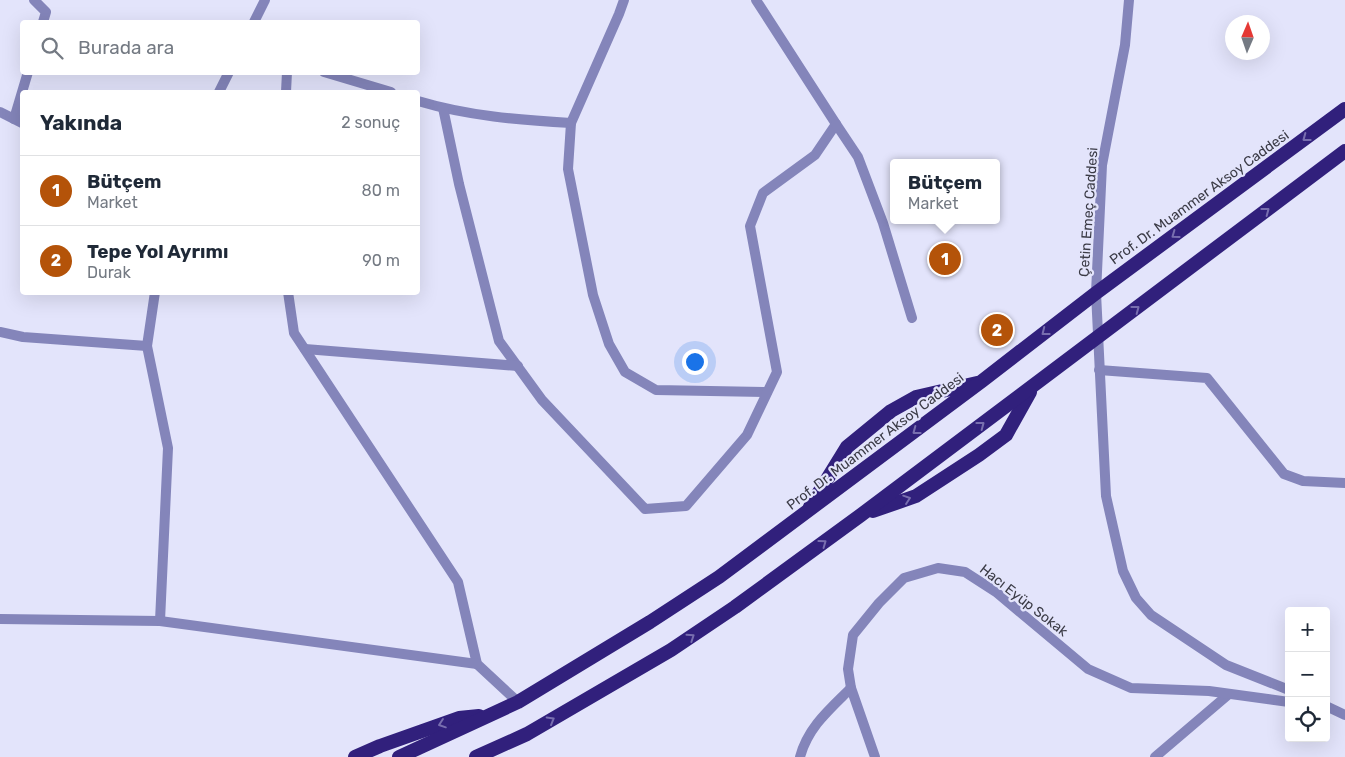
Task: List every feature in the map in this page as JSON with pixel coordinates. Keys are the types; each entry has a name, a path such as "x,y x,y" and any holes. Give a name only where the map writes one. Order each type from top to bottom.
{"highway":[{"name":"Prof. Dr. Muammer Aksoy Caddesi","path":"399,757 518,702 650,622 719,577 982,381 1096,293 1345,109"},
{"path":"476,757 527,734 671,650 735,607 861,515 1345,152"},
{"path":"806,513 846,447 891,411 916,397 982,381"},
{"path":"861,515 916,496 1006,435 1034,385"},
{"path":"355,757 380,746 459,718 490,715"},
{"path":"500,757 527,734"}],"street":[{"path":"34,0 46,12 44,20"},
{"path":"255,20 265,0"},
{"path":"624,0 620,14 571,124 568,169 592,295 609,344 625,372 656,390 767,392"},
{"path":"756,0 858,156 883,223 912,318"},
{"name":"Çetin Emeç Caddesi","path":"1128,0 1125,44 1102,165 1096,293 1106,496 1123,571 1136,598 1151,615 1226,665 1285,688"},
{"path":"24,90 27,75"},
{"path":"221,90 228,75"},
{"path":"286,90 287,75"},
{"path":"334,75 384,90"},
{"path":"420,102 443,108 515,120 571,124"},
{"path":"443,108 459,184 499,341 542,400 645,509 686,506 747,435 777,372 750,226 763,193 815,155 836,124"},
{"path":"0,112 18,121"},
{"path":"155,295 147,346 168,448 160,622"},
{"path":"288,295 294,333 458,582 477,664 518,702"},
{"path":"0,332 23,337 147,346"},
{"path":"304,349 518,366"},
{"path":"1099,370 1207,378 1284,474 1303,481 1345,483"},
{"name":"Hacı Eyüp Sokak","path":"875,757 851,688 848,669 853,636 879,603 904,578 938,568 965,572 996,592 1088,669 1131,688 1210,691 1285,701"},
{"path":"0,619 160,622 477,664"},
{"path":"800,757 801,751 816,723 851,688"},
{"path":"1155,757 1228,694"},
{"path":"1330,708 1345,715"}],"place":[{"name":"Bütçem","path":"945,259"},
{"name":"Tepe Yol Ayrımı","path":"997,330"}]}
